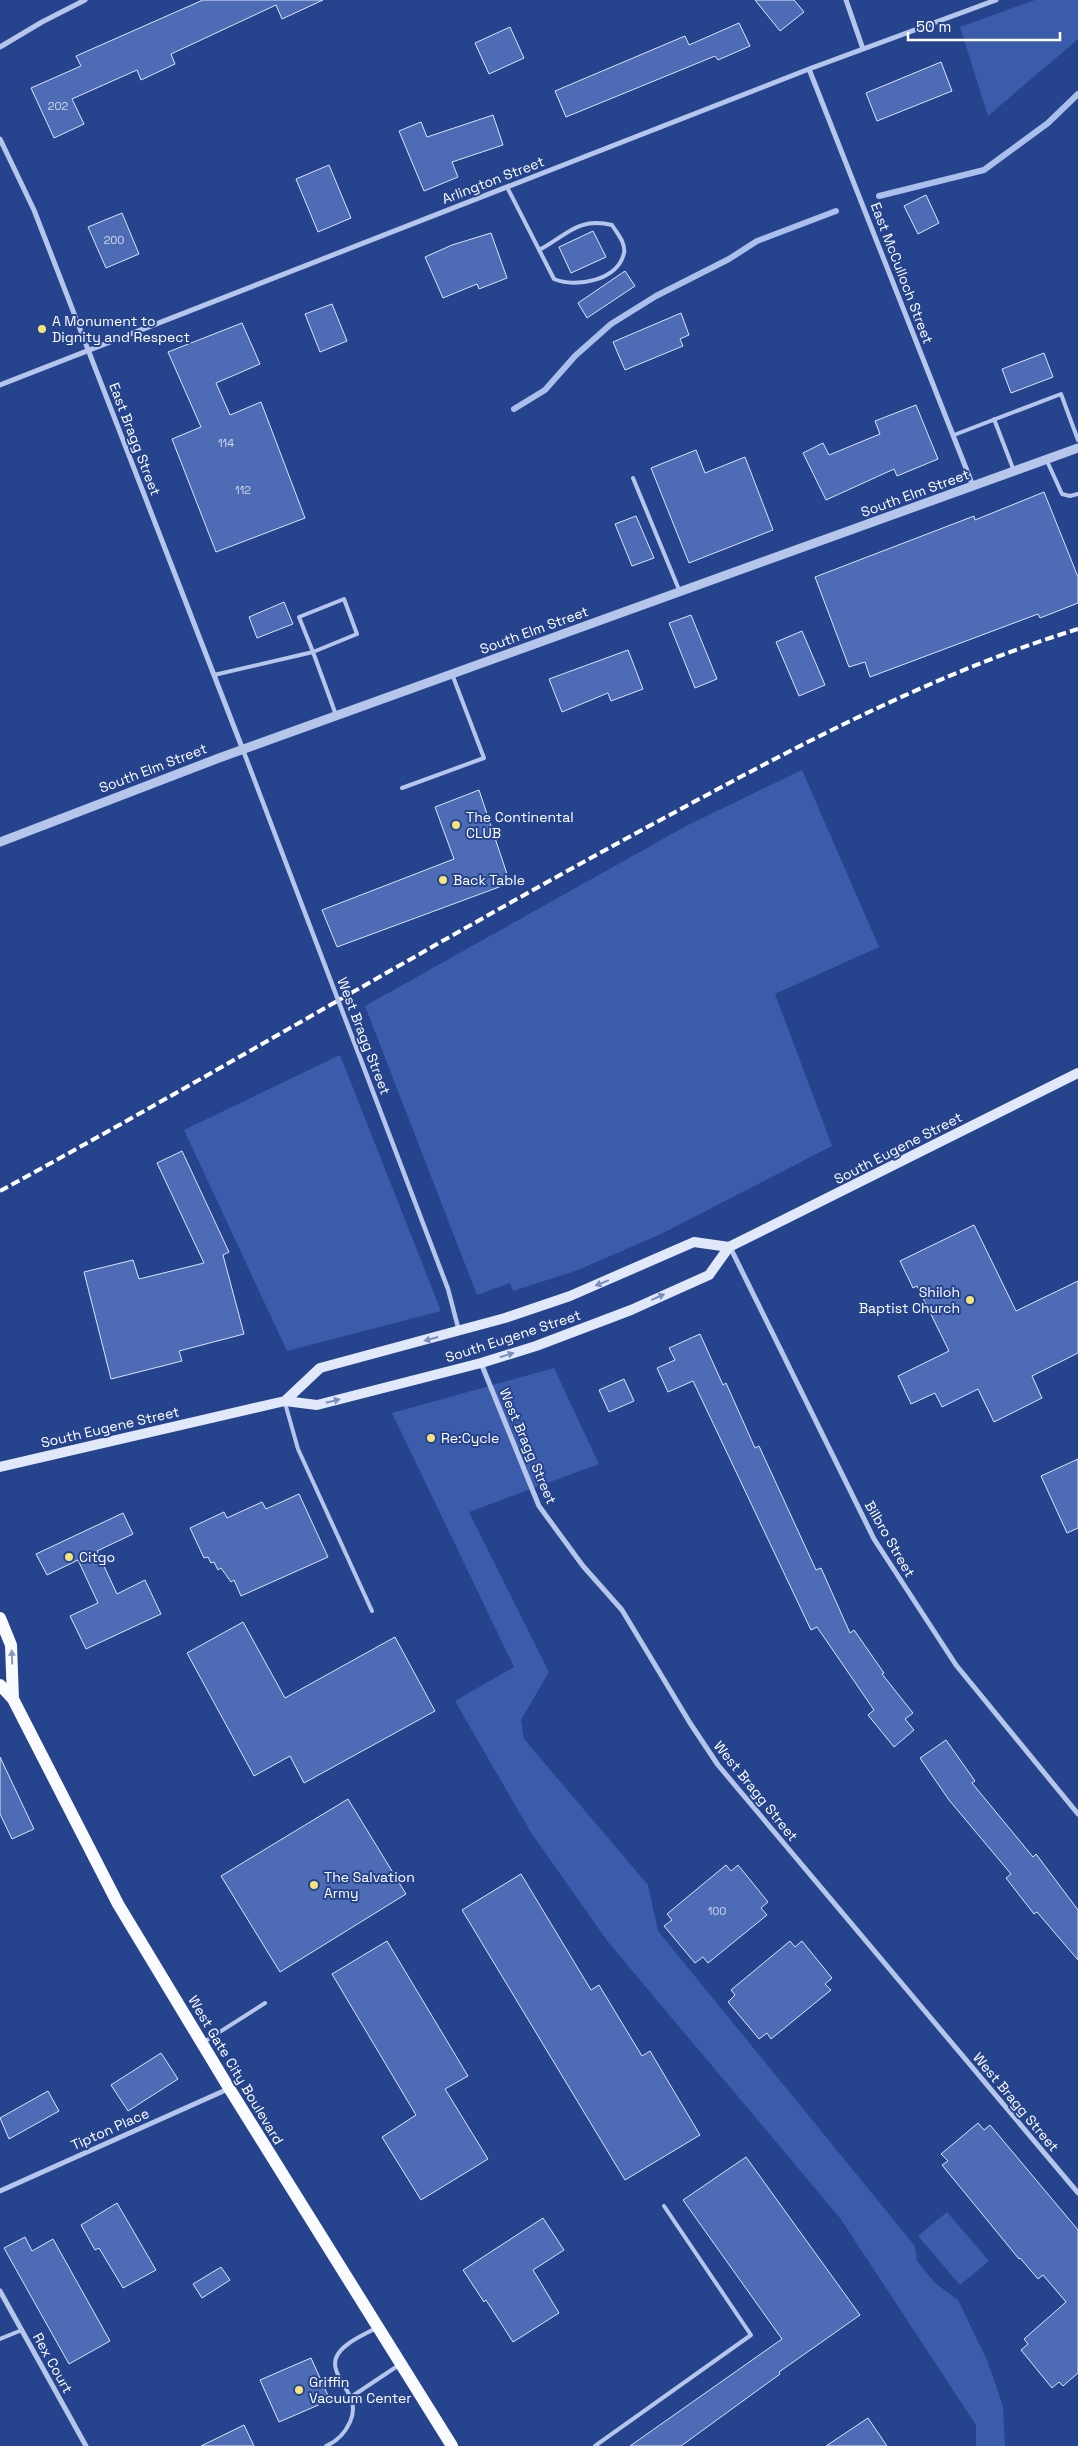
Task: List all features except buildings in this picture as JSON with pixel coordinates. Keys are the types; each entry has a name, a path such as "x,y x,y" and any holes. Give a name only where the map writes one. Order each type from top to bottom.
{"main road":[{"name":"South Eugene Street","path":"0,1467 285,1400 317,1405 481,1363 589,1326 709,1275 730,1247 1078,1073"},
{"name":"South Eugene Street","path":"285,1400 320,1368 459,1331 570,1296 694,1242 730,1247"},
{"name":"West Gate City Boulevard","path":"0,1618 11,1645 13,1699"},
{"name":"West Gate City Boulevard","path":"0,1685 13,1699 118,1904 229,2088 452,2446"}],"street":[{"path":"0,47 35,25 85,0"},
{"path":"846,0 863,49"},
{"name":"Arlington Street","path":"0,385 88,349 809,69 996,0"},
{"name":"East McCulloch Street","path":"809,69 973,487"},
{"name":"East Bragg Street","path":"0,139 34,210 243,750"},
{"name":"South Elm Street","path":"0,842 336,716 1078,448"},
{"name":"West Bragg Street","path":"243,750 448,1289 459,1331"},
{"name":"Bilbro Street","path":"730,1247 874,1539 956,1665 1078,1814"},
{"name":"West Bragg Street","path":"481,1363 538,1506 583,1566 622,1610 690,1723 718,1765 1078,2193"},
{"name":"Tipton Place","path":"0,2191 229,2088"},
{"name":"Rex Court","path":"0,2291 86,2446"}],"lane":[{"path":"507,187 539,250 554,279 565,284 576,284 608,275 618,264 624,253 621,239 612,225 596,221 566,232 539,250"},
{"path":"954,435 1061,394 1078,440"},
{"path":"994,419 1014,471"},
{"path":"1047,459 1062,494 1070,496 1078,494"},
{"path":"634,478 680,592"},
{"path":"214,675 312,652 357,634 344,599 299,617 312,652 336,716"},
{"path":"402,788 484,758 452,674"},
{"path":"285,1400 298,1449 372,1611"},
{"path":"202,2044 266,2003"},
{"path":"595,2446 751,2336 664,2206"},
{"path":"326,2446 336,2442 346,2430 354,2414 351,2397 336,2369 335,2359 341,2350 378,2327"},
{"path":"0,2339 22,2330"},
{"path":"351,2397 401,2364"}],"shaded area":[{"path":"1035,0 1078,0 1078,39 988,116 960,27"},
{"path":"802,770 879,947 775,994 832,1146 661,1234 578,1270 513,1291 510,1283 477,1295 365,1006 688,825"},
{"path":"340,1055 441,1311 287,1351 184,1130"},
{"path":"554,1368 599,1464 469,1512 549,1672 521,1720 524,1739 648,1885 658,1931 915,2246 917,2261 935,2283 958,2300 987,2360 1003,2406 1005,2446 976,2446 976,2425 840,2218 608,1942 530,1831 455,1701 514,1667 392,1413"},
{"path":"947,2212 989,2261 960,2285 918,2236"}],"waterway":[{"path":"879,196 984,170 1048,123 1078,94"},
{"path":"514,409 545,390 575,356 611,324 656,296 729,259 757,241 836,211"}],"railway":[{"path":"0,1191 550,881 793,749 961,671 1078,629"}],"place":[{"name":"A Monument to Dignity and Respect","path":"42,329"},
{"name":"The Continental CLUB","path":"456,825"},
{"name":"Back Table","path":"443,880"},
{"name":"Shiloh Baptist Church","path":"970,1300"},
{"name":"Re:Cycle","path":"431,1438"},
{"name":"Citgo","path":"69,1557"},
{"name":"The Salvation Army","path":"314,1885"},
{"name":"Griffin Vacuum Center","path":"299,2390"}]}
